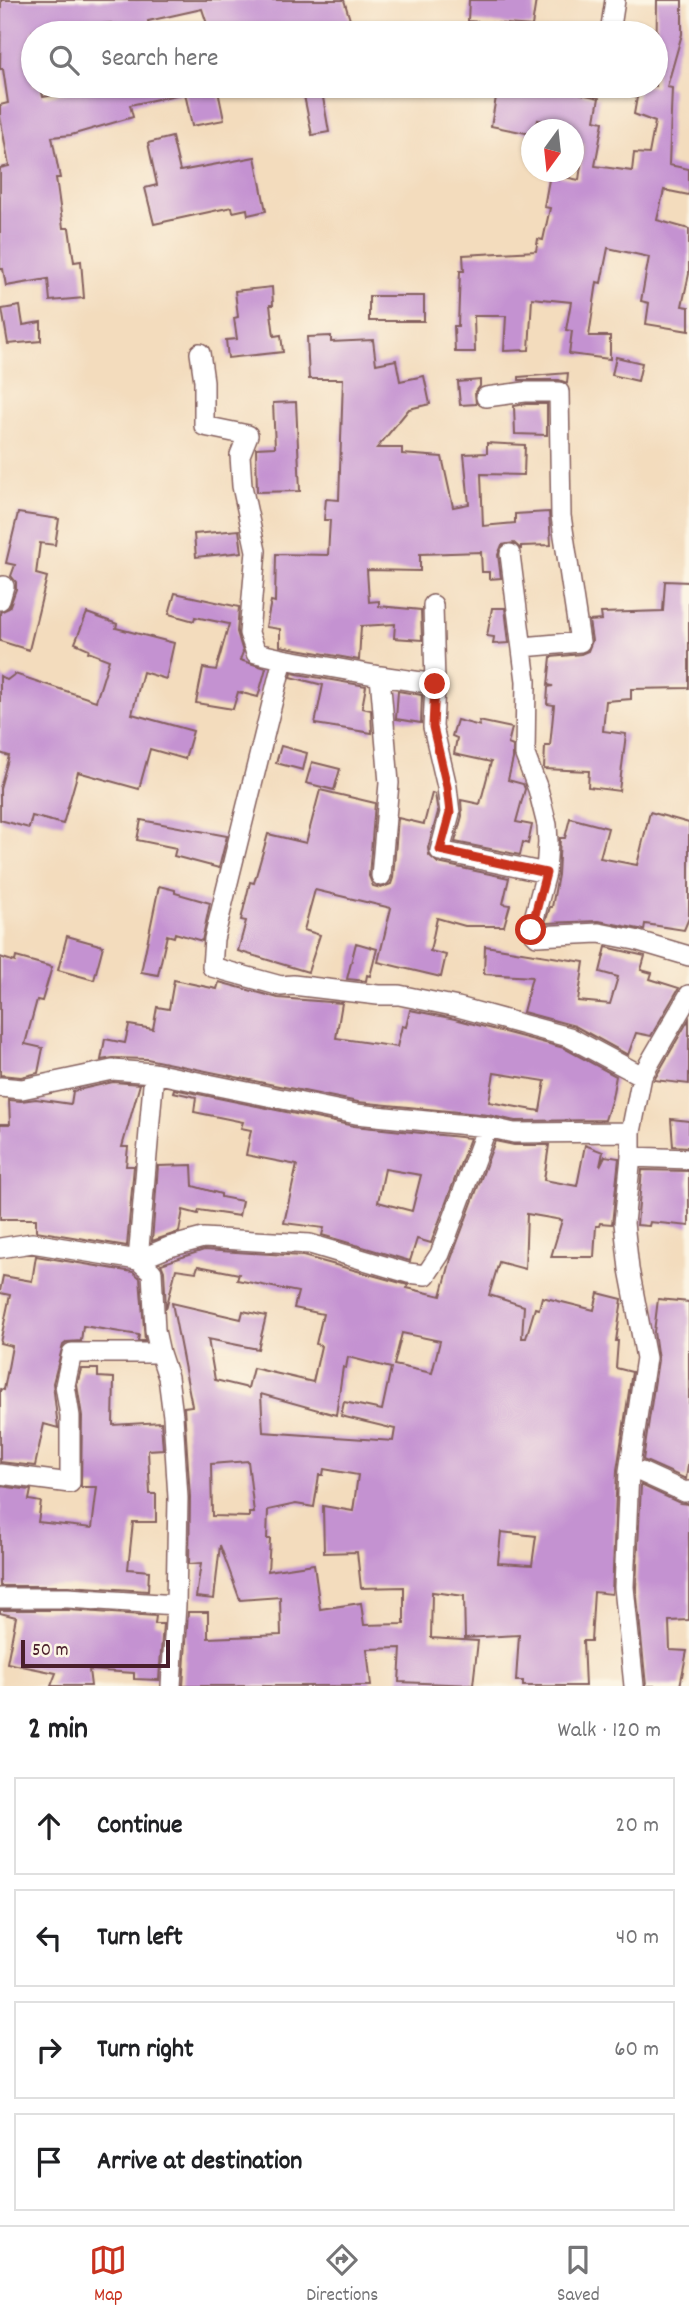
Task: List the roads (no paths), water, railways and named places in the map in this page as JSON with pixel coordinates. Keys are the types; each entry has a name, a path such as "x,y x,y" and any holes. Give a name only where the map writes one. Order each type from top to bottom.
{"street":[{"path":"612,21 615,0"},
{"path":"201,353 204,426 248,435 240,455 242,486 257,551 249,633 256,653 380,677 435,684"},
{"path":"486,397 559,392 561,516 580,642 523,647"},
{"path":"510,554 526,681 525,755 538,789 547,825 546,873 531,930 537,936 599,933 635,940 689,956"},
{"path":"433,605 433,727 450,813 440,850 546,873"},
{"path":"283,659 214,939 212,967 281,986 399,995 458,1007 569,1037 642,1076"},
{"path":"380,677 389,783 381,876"},
{"path":"634,1686 624,1587 629,1471 646,1358 629,1269 624,1223 631,1132 642,1076 689,995"},
{"path":"0,1087 22,1089 112,1070 154,1073 356,1114 487,1127 514,1133 631,1132"},
{"path":"138,1260 154,1073"},
{"path":"138,1260 169,1247 203,1238 310,1244 408,1273 426,1275 440,1254 487,1127"},
{"path":"631,1157 689,1159"},
{"path":"0,1248 32,1243 138,1260 152,1272 155,1330 168,1377 173,1416 178,1498 171,1686"},
{"path":"0,1474 70,1483 70,1416 65,1385 72,1353 160,1353"},
{"path":"629,1471 641,1472 685,1492 689,1491"},
{"path":"0,1598 68,1598 176,1605"}]}
